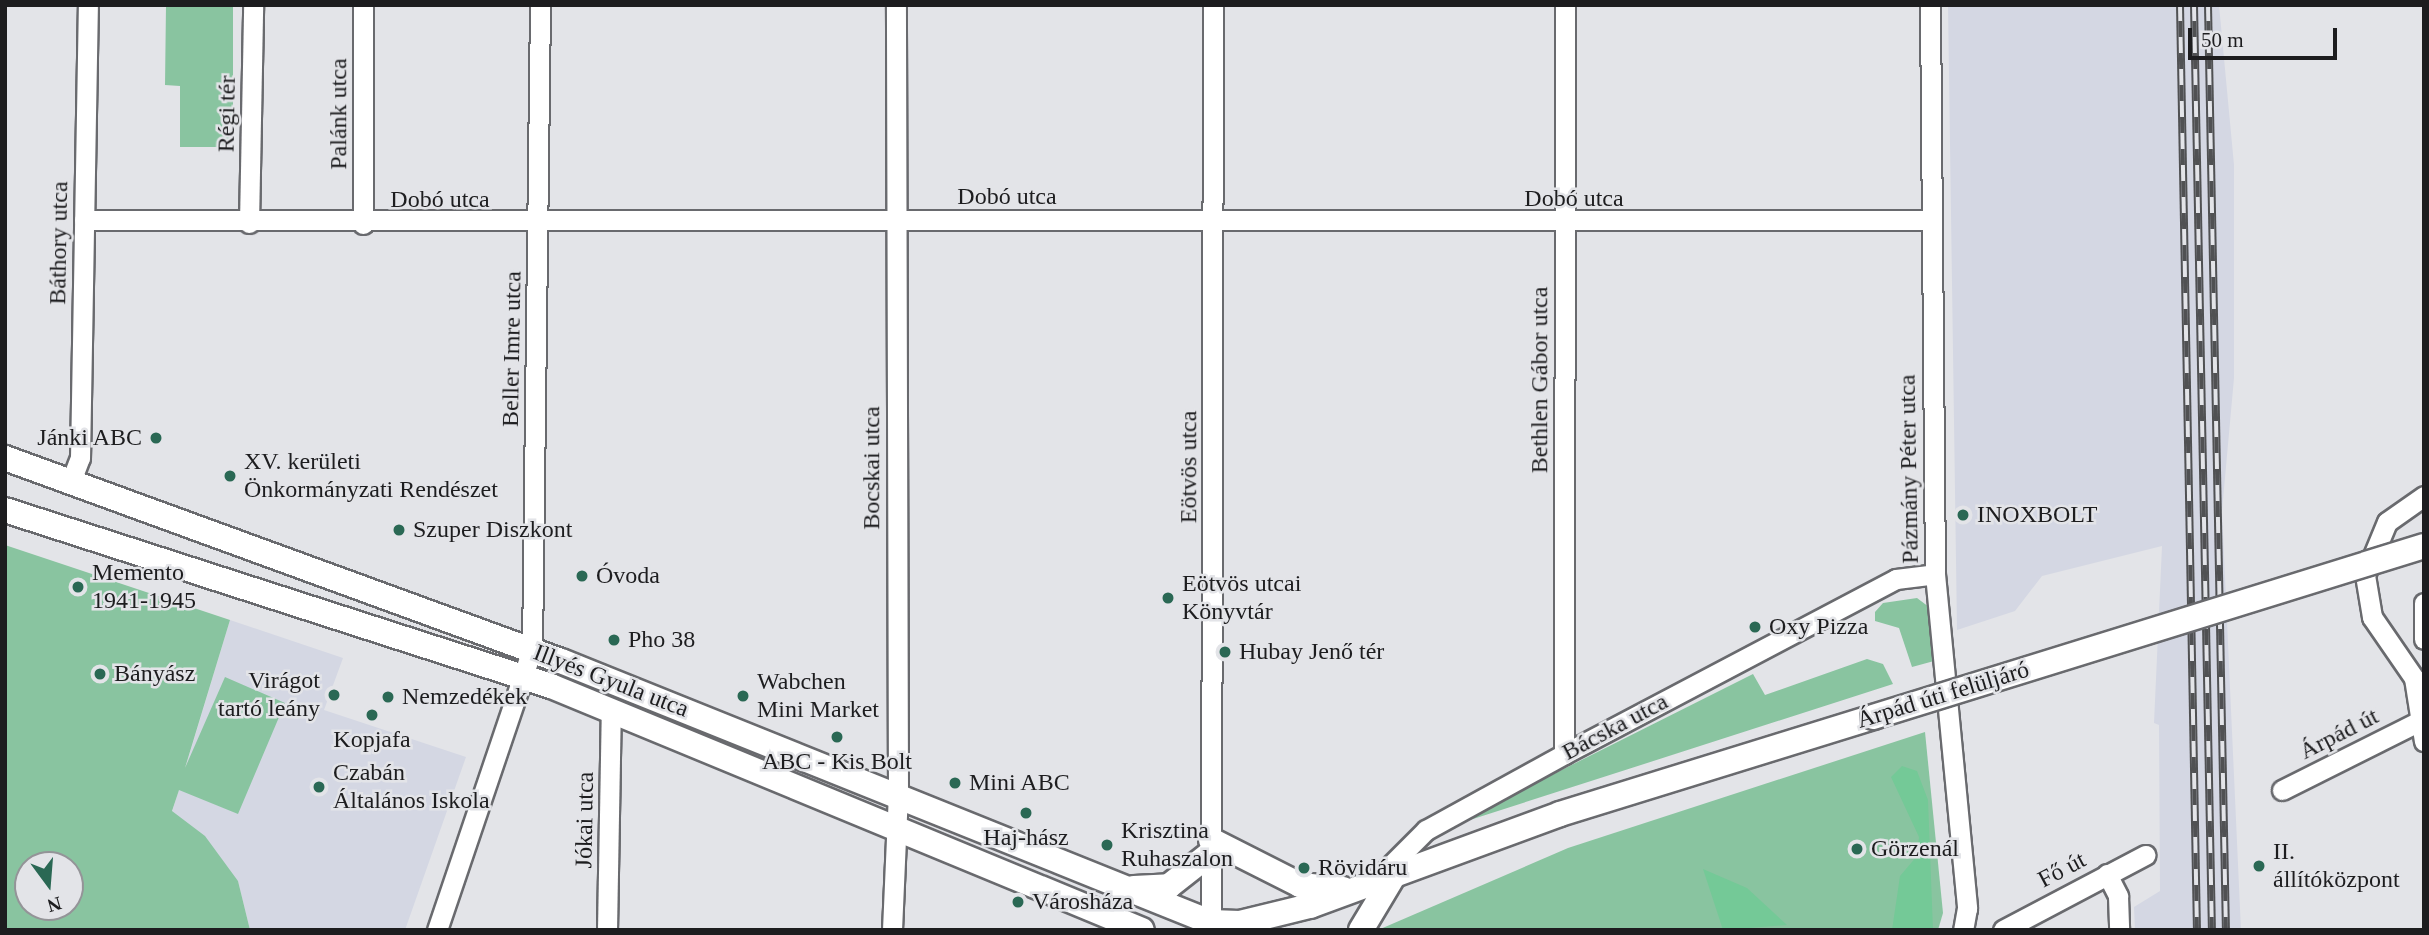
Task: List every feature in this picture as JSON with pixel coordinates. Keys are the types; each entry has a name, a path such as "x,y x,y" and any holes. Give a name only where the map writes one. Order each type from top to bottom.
{"main road":[{"name":"Illyés Gyula utca","path":"9,465 71,481 532,650 898,792 1211,926"},
{"name":"Illyés Gyula utca","path":"5,510 524,679 611,711 893,825 1142,930"},
{"name":"Árpád úti felüljáró","path":"1375,882 1873,716 2424,546"},
{"path":"1113,883 1160,890 1196,871 1211,847 1300,885 1375,882 1361,930"},
{"name":"Bácska utca","path":"1211,926 1240,923 1310,906 1375,882"},
{"name":"Bácska utca","path":"1266,930 1310,906"}],"street":[{"name":"Báthory utca","path":"71,481 80,458 88,5"},
{"name":"Régi tér","path":"249,223 253,5"},
{"name":"Palánk utca","path":"363,5 363,224"},
{"name":"Beller Imre utca","path":"437,930 532,650 540,5"},
{"name":"Bocskai utca","path":"892,930 893,825 898,792 895,222 897,5"},
{"name":"Eötvös utca","path":"1211,926 1213,5"},
{"name":"Bethlen Gábor utca","path":"1564,754 1565,5"},
{"name":"Pázmány Péter utca","path":"1930,5 1935,573 1967,908 1963,930"},
{"name":"Dobó utca","path":"84,220 539,225 895,222 1564,224 1931,220"},
{"name":"Árpád út","path":"2282,790 2422,728 2418,691 2405,662 2372,617 2365,575 2387,522 2424,496"},
{"name":"Bácska utca","path":"1375,882 1426,830 1896,579 1935,573"},
{"path":"2424,603 2424,639"},
{"name":"Árpád út","path":"2405,662 2424,676"},
{"name":"Jókai utca","path":"607,930 611,711"},
{"name":"Fő út","path":"2003,930 2145,855"},
{"path":"2107,874 2118,896 2119,930"}],"shaded area":[{"path":"1948,5 2219,5 2234,165 2234,378 2222,511 2241,930 2135,930 2134,907 2160,891 2159,725 2154,723 2162,546 2042,576 2015,611 1957,630"},
{"name":"Czabán Általános Iskola","path":"230,620 343,658 324,710 466,757 405,930 250,930 238,881 172,812"}],"green space":[{"path":"166,5 233,5 233,147 180,147 180,86 165,85"},
{"path":"5,545 230,620 185,768 225,677 285,703 238,814 179,790 172,811 205,836 238,881 250,930 5,930"},
{"path":"1917,598 1929,607 1934,661 1912,667 1899,628 1875,621 1875,612 1883,603"},
{"path":"1867,659 1883,664 1893,684 1448,827 1753,674 1765,695"},
{"path":"1925,732 1943,913 1938,930 1378,930 1568,848"},
{"path":"1902,766 1917,771 1928,800 1933,930 1892,930 1900,876 1917,856 1919,837 1891,777"},
{"path":"1703,869 1747,888 1787,925 1723,930"}],"railway":[{"path":"2180,5 2197,930"},
{"path":"2194,5 2212,930"},
{"path":"2208,5 2226,930"}],"place":[{"name":"Jánki ABC","path":"156,438"},
{"name":"XV. kerületi Önkormányzati Rendészet","path":"230,476"},
{"name":"INOXBOLT","path":"1963,515"},
{"name":"Szuper Diszkont","path":"399,530"},
{"name":"Óvoda","path":"582,576"},
{"name":"Memento 1941-1945","path":"78,587"},
{"name":"Eötvös utcai Könyvtár","path":"1168,598"},
{"name":"Oxy Pizza","path":"1755,627"},
{"name":"Pho 38","path":"614,640"},
{"name":"Hubay Jenő tér","path":"1225,652"},
{"name":"Bányász","path":"100,674"},
{"name":"Virágot tartó leány","path":"334,695"},
{"name":"Wabchen Mini Market","path":"743,696"},
{"name":"Nemzedékek","path":"388,697"},
{"name":"Kopjafa","path":"372,715"},
{"name":"ABC - Kis Bolt","path":"837,737"},
{"name":"Mini ABC","path":"955,783"},
{"name":"Czabán Általános Iskola","path":"319,787"},
{"name":"Haj-hász","path":"1026,813"},
{"name":"Krisztina Ruhaszalon","path":"1107,845"},
{"name":"Görzenál","path":"1857,849"},
{"name":"II. állítóközpont","path":"2259,866"},
{"name":"Rövidáru","path":"1304,868"},
{"name":"Városháza","path":"1018,902"}]}
